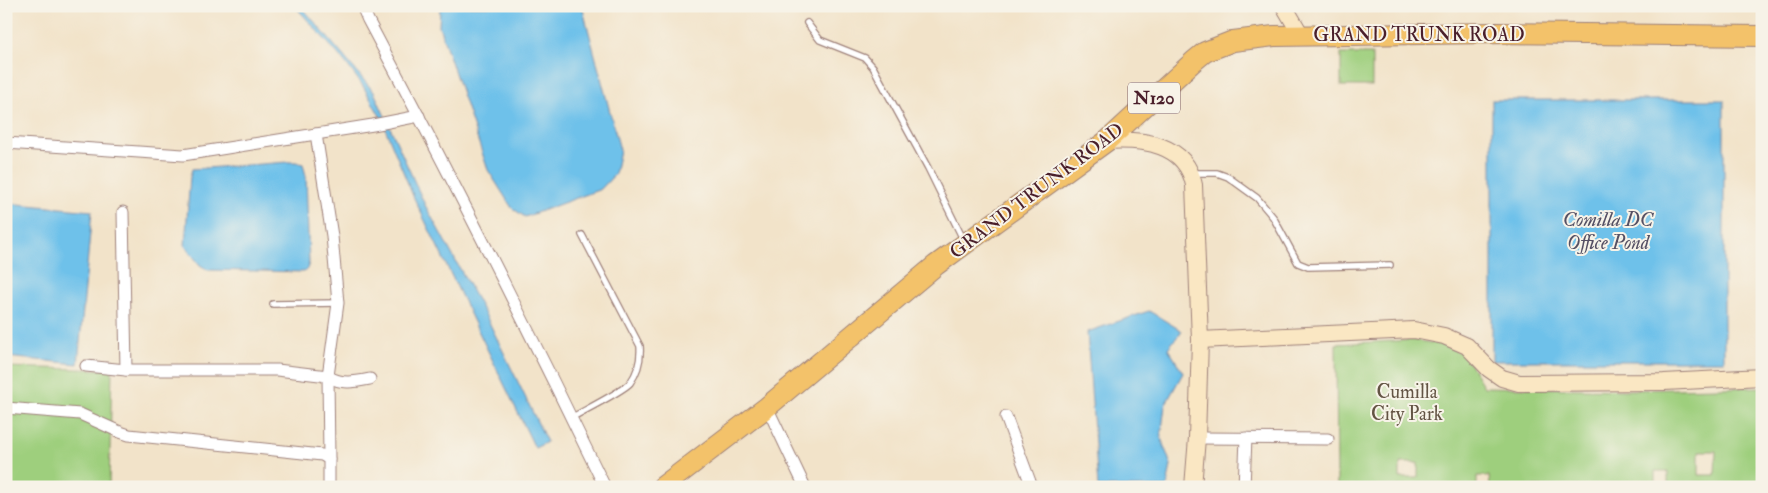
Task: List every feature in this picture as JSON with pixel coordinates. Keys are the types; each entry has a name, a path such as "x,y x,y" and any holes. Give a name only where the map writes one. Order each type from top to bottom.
{"highway":[{"name":"GRAND TRUNK ROAD","path":"662,487 767,407 936,265 1107,141 1194,61 1205,52 1218,46 1240,40 1301,35 1496,33 1762,36"}],"street":[{"path":"362,6 605,487"},
{"path":"1284,6 1301,35"},
{"path":"6,143 183,155 419,116"},
{"path":"316,134 332,236 338,304 328,376 330,487"},
{"path":"1107,141 1130,140 1151,143 1169,150 1182,159 1192,173 1200,340 1197,438 1193,487"},
{"path":"123,212 126,370"},
{"path":"1200,340 1414,330 1444,336 1467,346 1489,369 1502,378 1519,383 1664,382 1762,377"},
{"path":"86,366 126,370 276,370 328,376 335,381 352,383 370,379"},
{"path":"767,407 805,487"},
{"path":"6,408 80,414 129,435 322,456 329,459"},
{"path":"1006,417 1032,487"},
{"path":"1197,438 1328,439"},
{"path":"1244,487 1246,438"}],"lane":[{"path":"807,23 820,40 865,58 873,67 928,168 965,243"},
{"path":"1192,173 1217,173 1228,176 1256,198 1273,217 1298,263 1303,266 1390,266"},
{"path":"571,418 629,385 641,359 640,346 582,235"},
{"path":"273,304 338,304"}],"green space":[{"path":"1341,54 1372,54 1372,86 1341,86"},
{"name":"Cumilla City Park","path":"1413,340 1439,344 1464,354 1484,387 1629,390 1762,387 1762,487 1668,487 1668,471 1655,471 1655,487 1490,487 1489,476 1477,476 1477,487 1337,487 1336,344","holes":["1699,451 1716,451 1715,475 1699,475","1400,463 1418,463 1418,478 1400,478"]},
{"path":"6,367 112,370 109,487 6,487"}],"water":[{"path":"295,6 301,6 374,92 425,205 487,318 547,442 535,448 414,198 380,116 363,86 345,62"},
{"path":"442,6 582,6 620,150 615,174 601,189 525,217 512,208 488,170 439,26 440,9"},
{"name":"Comilla DC Office Pond","path":"1492,100 1724,100 1724,361 1492,361"},
{"path":"289,162 303,164 306,176 309,263 307,269 304,272 208,270 200,265 185,246 192,169"},
{"path":"6,203 92,211 78,364 6,357"},
{"path":"1149,311 1182,331 1168,348 1183,373 1165,405 1161,438 1171,465 1167,487 1098,487 1087,332"}]}
